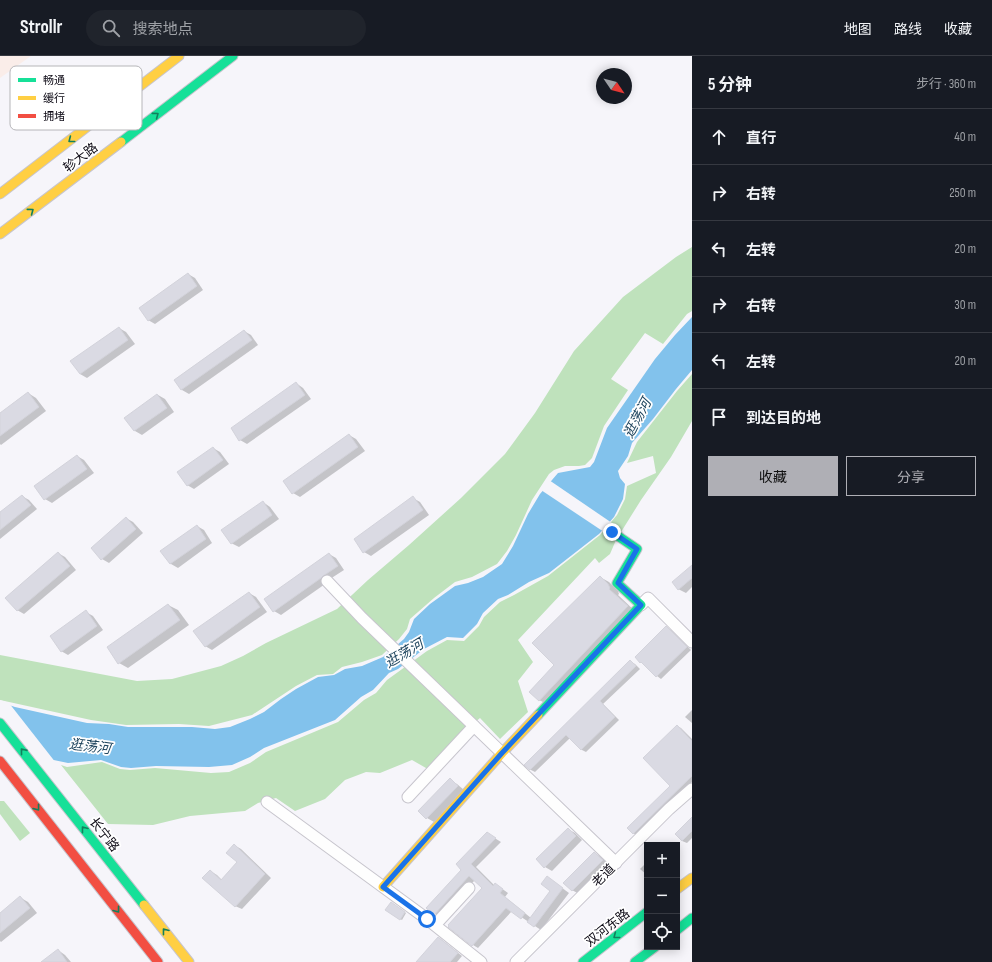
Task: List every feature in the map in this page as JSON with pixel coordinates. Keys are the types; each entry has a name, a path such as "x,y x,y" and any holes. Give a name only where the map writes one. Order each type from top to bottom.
{"main road":[{"name":"轸大路","path":"142,85 179,56"},
{"name":"轸大路","path":"142,126 233,56"},
{"name":"轸大路","path":"0,194 83,130"},
{"name":"轸大路","path":"0,234 136,130"},
{"path":"383,887 502,753 641,605 618,583 637,549 612,532"},
{"name":"长宁路","path":"0,723 189,962"},
{"path":"0,761 158,962"},
{"path":"680,887 692,878"},
{"name":"双河东路","path":"583,962 644,914"},
{"path":"680,928 692,918"},
{"path":"635,962 651,950"}],"street":[{"path":"327,581 373,629 616,862"},
{"path":"641,605 648,598 692,642"},
{"path":"408,797 474,726"},
{"name":"老道","path":"516,962 669,809 692,789"},
{"path":"267,802 435,925 481,962"},
{"path":"435,925 469,888"}],"shaded area":[{"path":"0,56 31,56 17,66 10,66 10,71 0,78"}],"green space":[{"path":"692,247 692,311 687,314 663,344 645,333 611,379 628,390 604,426 592,458 585,465 565,466 554,470 549,474 532,500 507,551 497,564 472,577 455,582 434,598 410,619 407,629 382,655 342,667 333,674 317,675 296,686 252,715 209,726 179,724 126,725 91,720 0,700 0,655 137,681 172,679 221,666 337,609 461,498 505,454 535,413 574,351 623,297 676,257"},
{"path":"692,374 692,421 671,457 641,500 616,540 610,554 599,563 595,558 518,640 533,662 518,681 528,712 500,739 480,718 467,729 430,769 412,760 380,773 366,772 345,780 325,799 295,811 276,798 258,803 245,811 190,816 153,825 108,824 61,765 67,767 102,762 120,769 130,770 155,768 211,773 229,772 250,763 266,752 338,722 364,700 376,693 387,680 427,651 447,640 464,641 479,626 484,617 500,602 548,576 600,535 617,515 625,499 627,486 656,473 653,456 627,463 637,442"},
{"path":"0,801 4,801 30,833 20,841 0,814"}],"water":[{"name":"逛荡河","path":"692,317 692,370 632,443 628,456 618,471 620,478 625,484 623,499 614,517 599,534 549,573 498,599 483,613 477,624 463,638 447,637 424,649 398,669 389,673 373,690 361,697 335,720 264,748 250,757 232,765 209,767 156,766 131,768 121,767 101,760 68,763 44,758 0,702 15,707 87,723 128,727 192,727 215,729 230,727 264,712 296,689 318,677 334,675 345,669 362,666 383,657 404,639 409,632 414,619 430,604 455,586 483,577 502,564 540,494 558,473 590,467 594,462 607,428 655,359"}],"pier":[{"path":"549,480 612,523 604,532 541,490"},
{"path":"0,700 9,703 56,763 0,752"}],"building":[{"path":"188,273 197,286 148,321 139,308"},
{"path":"119,327 128,340 80,374 70,361"},
{"path":"244,330 252,340 181,390 174,380"},
{"path":"296,382 305,395 239,441 231,428"},
{"path":"28,392 39,407 0,436 0,413"},
{"path":"157,394 167,408 134,431 124,418"},
{"path":"349,434 358,447 292,494 283,481"},
{"path":"213,447 223,460 187,486 177,472"},
{"path":"77,455 87,469 44,500 34,486"},
{"path":"22,495 31,505 0,530 0,512"},
{"path":"413,496 423,510 363,553 354,539"},
{"path":"263,501 272,515 231,544 221,530"},
{"path":"126,517 136,529 101,560 91,548"},
{"path":"197,525 206,539 170,564 160,551"},
{"path":"58,552 70,566 17,611 5,598"},
{"path":"329,553 338,566 273,612 264,599"},
{"path":"692,565 692,578 678,590 672,582"},
{"path":"600,576 608,584 609,589 628,606 539,701 529,692 554,665 532,643"},
{"path":"249,592 260,607 205,647 193,631"},
{"path":"168,604 180,620 118,664 107,647"},
{"path":"86,610 97,626 61,652 50,636"},
{"path":"666,626 687,647 656,677 635,657"},
{"path":"630,660 636,666 600,701 615,717 581,750 566,735 530,770 524,765"},
{"path":"677,725 692,741 692,776 633,834 627,828 670,786 643,758"},
{"path":"450,778 458,786 426,819 418,811"},
{"path":"692,817 692,831 682,841 675,834"},
{"path":"568,828 576,836 544,868 536,859"},
{"path":"487,832 496,838 471,864 493,886 495,883 503,889 500,893 525,913 521,919 506,908 472,946 448,927 448,925 482,888 469,876 434,915 426,908 461,870 456,864"},
{"path":"234,844 265,874 235,907 202,878 210,870 221,880 237,862 226,853"},
{"path":"594,852 603,860 572,891 563,883"},
{"path":"547,876 563,888 534,927 527,922 550,891 541,884"},
{"path":"20,896 30,908 0,933 0,913"},
{"path":"391,902 405,912 400,920 385,910"},
{"path":"438,937 458,953 450,962 416,962"},
{"path":"58,949 67,962 41,962"}],"traffic: fast":[{"path":"142,126 233,56"},
{"path":"121,142 137,130"},
{"path":"538,715 641,605 617,583 637,549 612,532"},
{"path":"0,723 144,905"},
{"path":"583,962 644,914"},
{"path":"680,928 692,918"},
{"path":"635,962 651,950"}],"traffic: slow":[{"path":"142,85 179,56"},
{"path":"0,194 83,130"},
{"path":"0,234 121,142"},
{"path":"383,887 502,753 538,715"},
{"path":"680,887 692,878"},
{"path":"144,905 189,962"}],"traffic: jam":[{"path":"0,761 158,962"}],"route":[{"path":"427,919 383,887 502,753 641,605 618,583 637,549 612,532"}]}
